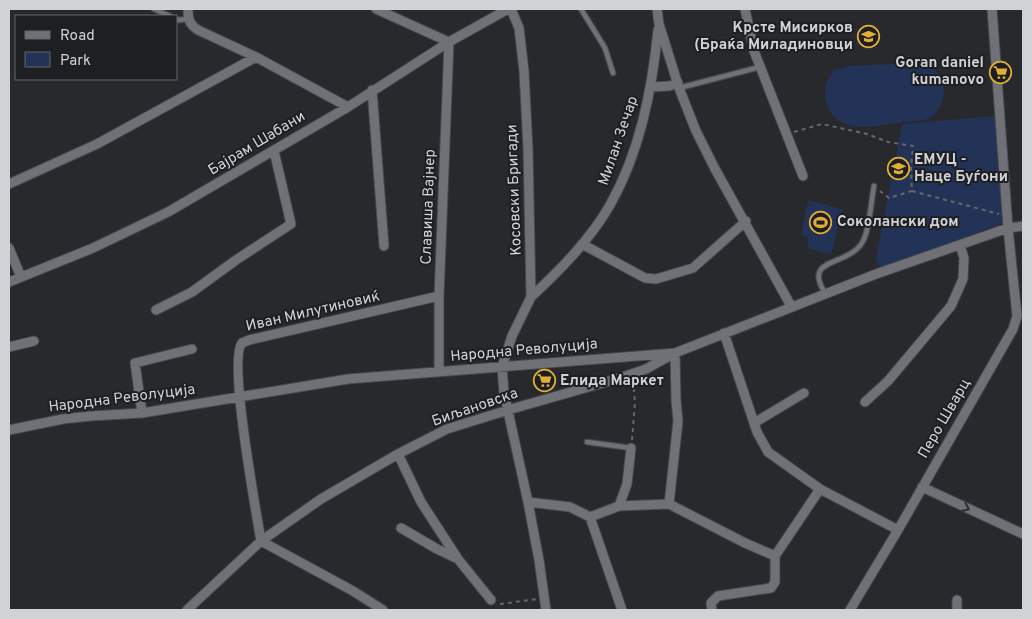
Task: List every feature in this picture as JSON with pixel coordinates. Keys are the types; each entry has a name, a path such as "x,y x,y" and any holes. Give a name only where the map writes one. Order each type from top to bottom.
{"street":[{"path":"188,9 188,19 198,30 256,57 348,107"},
{"path":"376,9 449,42"},
{"name":"Бајрам Шабани","path":"9,282 132,230 176,208 348,107 449,42 510,9"},
{"name":"Косовски Бригади","path":"502,367 512,336 531,297 528,149 524,71 519,28 510,9"},
{"path":"657,9 659,24 696,131 791,306"},
{"path":"745,9 754,51 803,176"},
{"name":"Перо Шварц","path":"850,610 1020,317 1008,228 992,9"},
{"name":"Милан Зечар","path":"531,297 557,273 582,244 610,206 622,181 636,144 651,87 659,24"},
{"name":"Славиша Вајнер","path":"439,372 439,296 449,42"},
{"path":"9,184 97,144 256,57"},
{"path":"651,87 679,85"},
{"path":"372,90 384,246"},
{"path":"156,310 192,292 291,224 274,151"},
{"path":"582,244 652,280 693,268 746,222"},
{"name":"Народна Револуција","path":"9,430 63,419 142,413 348,379 676,353 791,306 1008,228 1023,226"},
{"path":"865,402 888,381 951,306 963,279 964,258 960,245"},
{"path":"9,248 21,277"},
{"name":"Иван Милутиновиќ","path":"260,541 240,398 238,351 242,343 439,296"},
{"path":"724,333 754,423 768,452 820,489 898,530"},
{"path":"9,347 34,341"},
{"path":"142,413 135,363 192,349"},
{"path":"668,504 678,421 676,353"},
{"name":"Биљановска","path":"187,610 260,541 321,499 398,454 447,429 620,378 646,369 676,353"},
{"path":"502,367 504,393 528,502 546,610"},
{"path":"754,423 804,393"},
{"path":"619,506 627,484 631,448"},
{"path":"398,454 421,502 458,559 491,600"},
{"path":"922,487 1023,534"},
{"path":"712,610 711,603 718,596 771,588 775,582 775,556 820,489"},
{"path":"528,502 570,507 590,518 622,610"},
{"path":"590,518 619,506 668,504 775,556"},
{"path":"401,528 437,550 458,559"},
{"path":"260,541 383,610"},
{"path":"957,600 957,610"}],"lane":[{"path":"154,9 168,15"},
{"path":"581,9 605,48 613,73"},
{"path":"178,20 188,19"},
{"path":"679,85 760,67"},
{"path":"825,294 820,286 818,273 822,267 857,251 865,239 874,186"},
{"path":"587,442 631,448"}],"path":[{"path":"787,135 822,124 868,134 888,142 914,146 910,168 912,192"},
{"path":"874,186 889,198 912,192 1008,216"},
{"path":"631,448 634,388"},
{"path":"491,600 499,604 544,598"}],"green space":[{"path":"917,63 935,69 941,79 944,93 943,98 936,113 930,118 919,121 860,127 843,123 830,112 826,101 825,89 834,70 851,66"},
{"path":"995,116 1003,223 881,268 876,260 902,124"},
{"name":"Соколански дом","path":"808,200 842,209 831,255 808,248 808,237 801,235"}],"place":[{"name":"Крсте Мисирков (Браќа Миладиновци","path":"869,37"},
{"name":"Goran daniel kumanovo","path":"1000,72"},
{"name":"ЕМУЦ - Наце Буѓони","path":"898,169"},
{"name":"Соколански дом","path":"821,222"},
{"name":"Елида Маркет","path":"544,381"}]}
